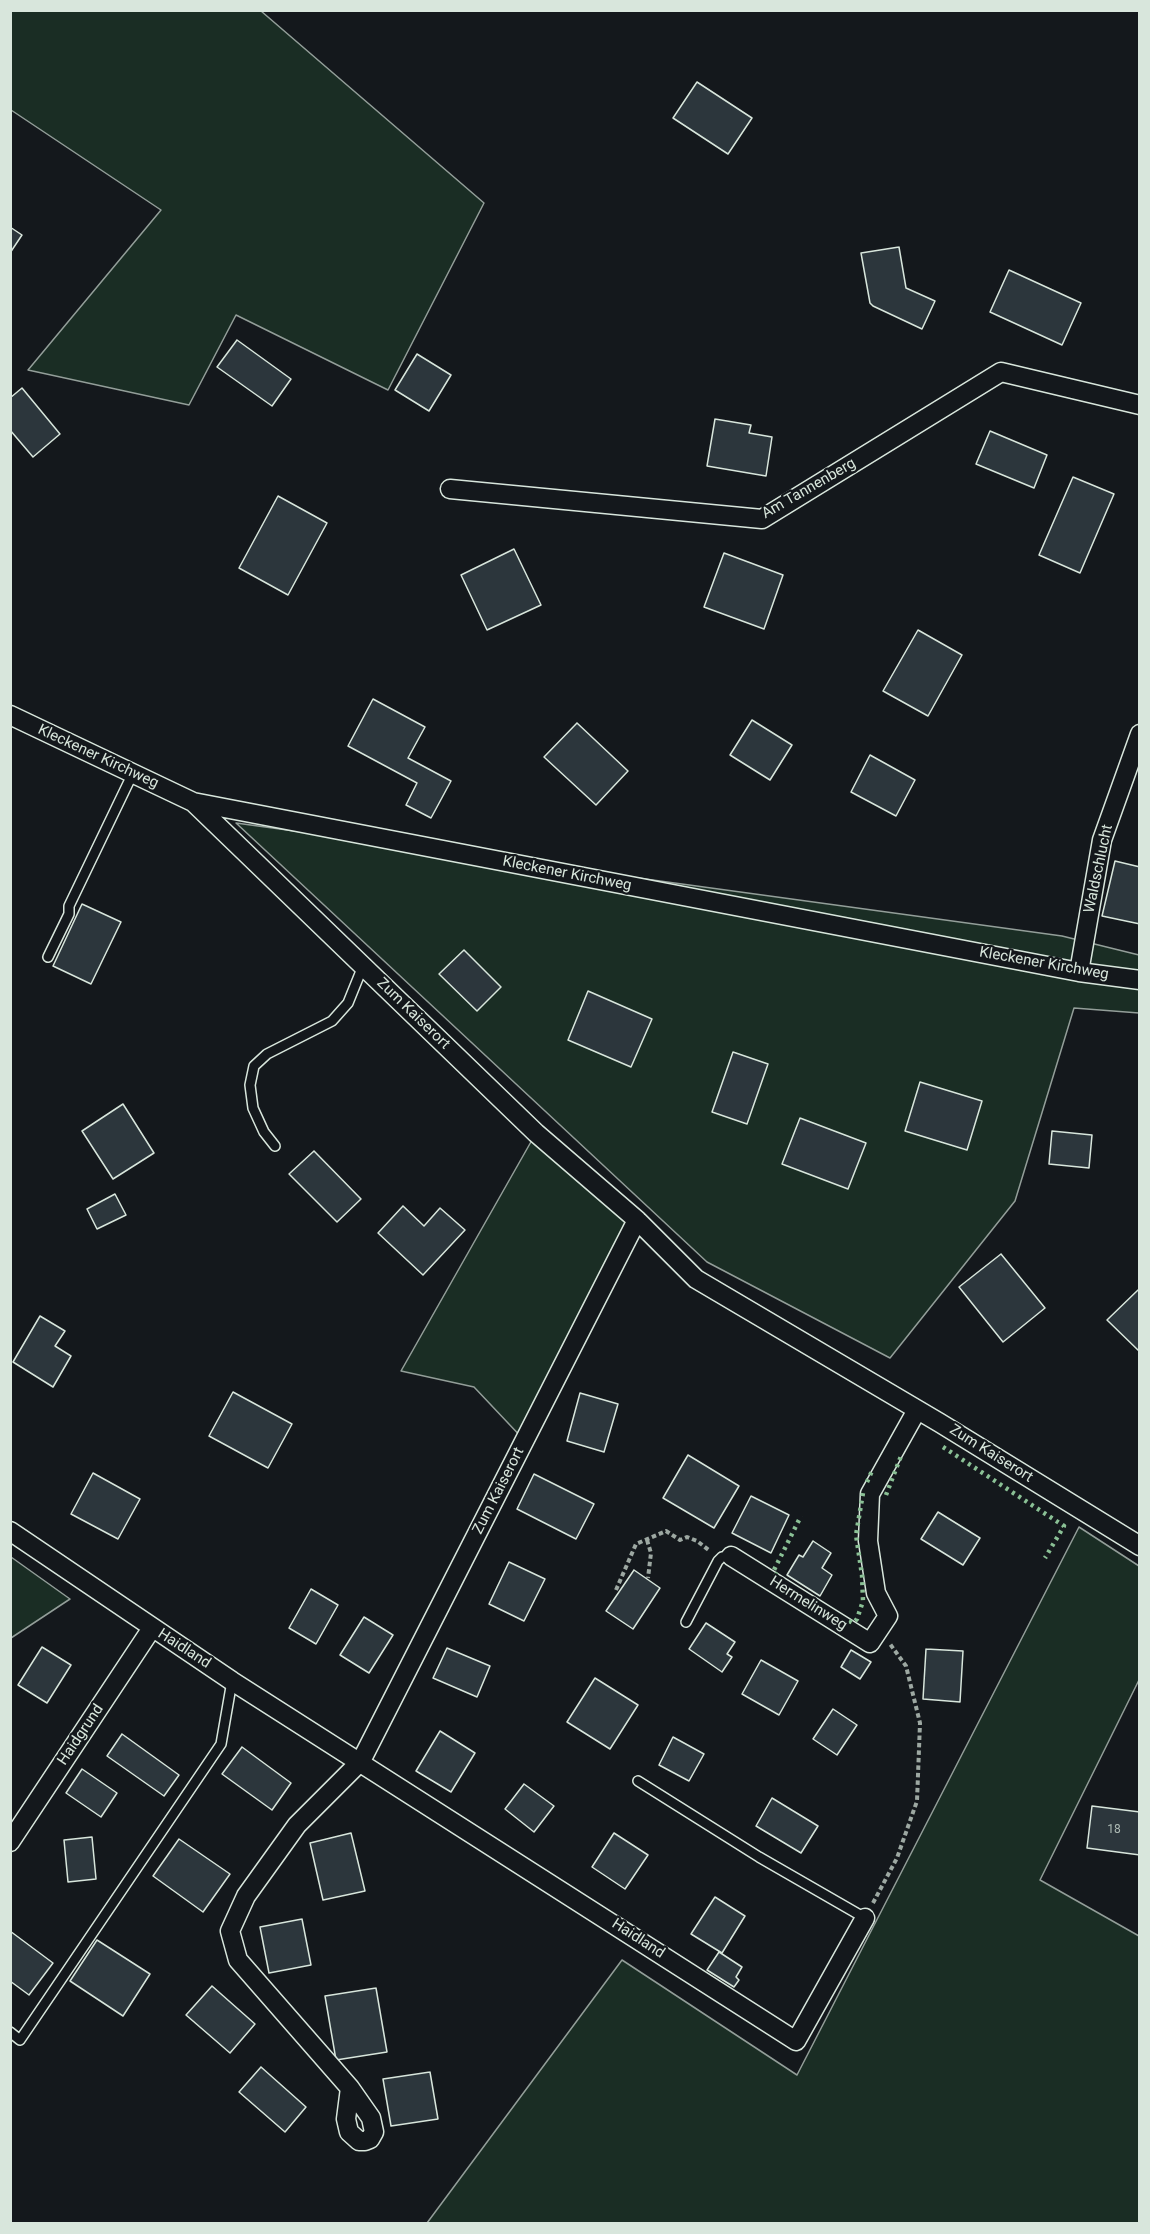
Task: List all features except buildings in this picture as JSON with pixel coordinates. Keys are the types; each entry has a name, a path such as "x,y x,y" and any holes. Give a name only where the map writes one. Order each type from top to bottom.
{"street":[{"name":"Am Tannenberg","path":"450,489 762,519 1001,372 1140,405"},
{"name":"Kleckener Kirchweg","path":"10,715 193,802 1079,972 1140,980"},
{"name":"Waldschlucht","path":"1079,972 1102,840 1140,734"},
{"name":"Zum Kaiserort","path":"193,802 536,1133 637,1220 696,1279 1140,1546"},
{"name":"Zum Kaiserort","path":"361,1761 637,1220"},
{"path":"880,1629 888,1616 876,1593 871,1562 868,1541 870,1494 916,1410"},
{"name":"Haidland","path":"10,1531 232,1681 361,1761 796,2041 866,1918"},
{"name":"Hermelinweg","path":"725,1557 870,1643 880,1629"},
{"name":"Haidgrund","path":"10,1842 152,1629"},
{"path":"350,2088 238,1960 230,1931 246,1896 297,1825 361,1761"}],"lane":[{"path":"48,957 69,914 69,906 133,773"},
{"path":"275,1146 264,1132 254,1108 250,1085 254,1066 267,1054 332,1021 348,1003 363,966"},
{"path":"686,1622 725,1557"},
{"path":"10,2032 20,2040 221,1744 232,1681"},
{"path":"638,1782 759,1857 866,1918"}],"path":[{"path":"616,1590 636,1544 666,1531 680,1540 687,1537 698,1541 725,1557"},
{"path":"647,1540 651,1553 648,1578"},
{"path":"866,1918 897,1858 917,1801 920,1723 906,1666 880,1629"}],"green space":[{"path":"10,11 261,11 484,203 388,390 236,315 189,405 28,370 161,210 11,110"},
{"path":"236,823 1062,936 1139,955 1139,1013 1074,1008 1015,1201 890,1358 707,1262"},
{"path":"536,1133 637,1220 525,1441 474,1387 401,1371"},
{"path":"1079,1527 1139,1566 1139,1680 1040,1880 1139,1936 1139,2223 427,2223 622,1960 797,2075"},
{"path":"11,1557 70,1599 11,1638"}],"hedge":[{"path":"943,1447 1064,1526 1045,1558"},
{"path":"886,1495 901,1456"},
{"path":"867,1482 872,1471"},
{"path":"849,1621 853,1623 857,1619 863,1601 856,1535 863,1493"},
{"path":"777,1575 773,1572 801,1516"}]}
